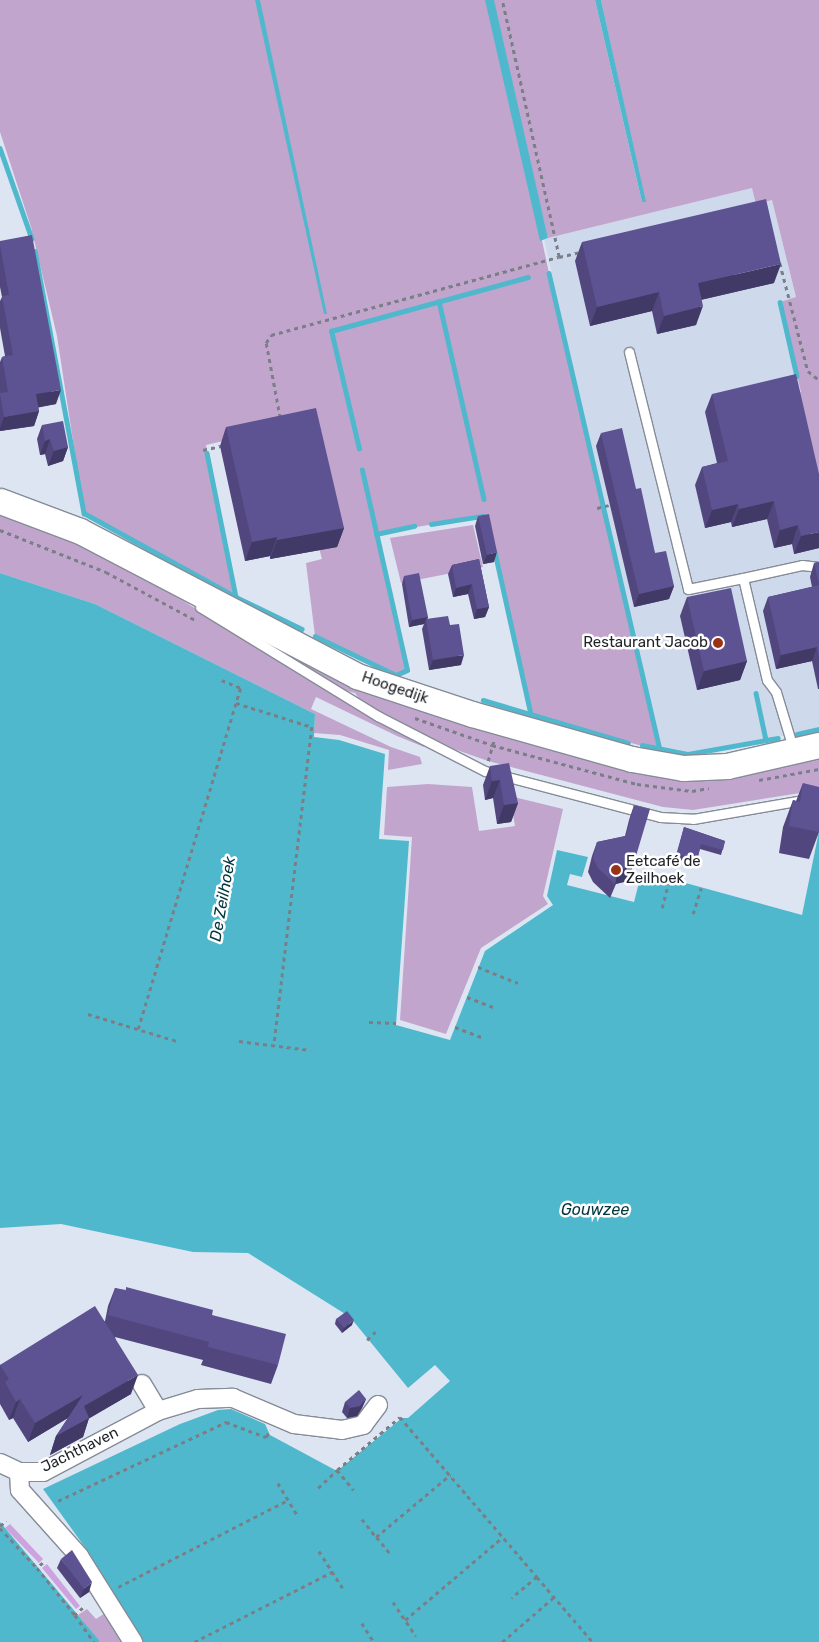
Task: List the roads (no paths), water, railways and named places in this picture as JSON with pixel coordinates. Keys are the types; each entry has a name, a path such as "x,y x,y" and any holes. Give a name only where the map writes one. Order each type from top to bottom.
{"street":[{"name":"Hoogedijk","path":"0,500 80,531 358,676 481,716 632,759 683,768 728,766 819,745"},
{"path":"142,1384 158,1411"},
{"name":"Jachthaven","path":"0,1462 19,1472 43,1472 158,1411 198,1400 233,1398 294,1424 342,1430 363,1425 378,1405"},
{"path":"19,1472 20,1490 79,1556 133,1642"}],"lane":[{"path":"629,352 688,589 802,565 819,566"},
{"path":"147,565 168,587 348,699 485,771 660,817 693,819 813,798"},
{"path":"743,578 767,680 776,692 794,751"}],"water":[{"path":"255,0 260,0 327,314 324,314"},
{"path":"485,0 494,0 548,238 540,241"},
{"path":"595,0 601,0 646,202 642,202"},
{"name":"Gouwzee","path":"0,573 95,604 315,714 314,737 339,740 385,754 379,839 409,841 396,1025 450,1040 485,951 553,905 547,896 557,850 588,857 582,877 570,874 567,885 634,902 642,871 802,915 819,831 819,1642 143,1642 89,1553 43,1489 180,1424 218,1410 231,1409 265,1424 270,1435 337,1471 402,1418 408,1418 450,1381 435,1365 408,1388 350,1317 248,1253 193,1252 61,1224 0,1228"},
{"path":"0,1522 98,1639 100,1642 0,1642"}],"waterway":[{"path":"0,148 32,239"},
{"path":"35,251 84,513 236,597 302,629"},
{"path":"549,273 660,751"},
{"path":"359,449 331,331 528,277"},
{"path":"439,301 484,499"},
{"path":"780,302 797,376"},
{"path":"207,453 236,597"},
{"path":"315,636 396,675 407,670 362,470"},
{"path":"431,524 482,516"},
{"path":"376,534 414,526"},
{"path":"495,552 531,715"},
{"path":"756,693 766,740"},
{"path":"483,700 628,743"},
{"path":"797,734 819,729"},
{"path":"642,745 688,754 778,738"}],"place":[{"name":"Restaurant Jacob","path":"718,643"},
{"name":"Eetcafé de Zeilhoek","path":"616,870"}],"water label":[{"name":"De Zeilhoek","path":"223,899"}]}
